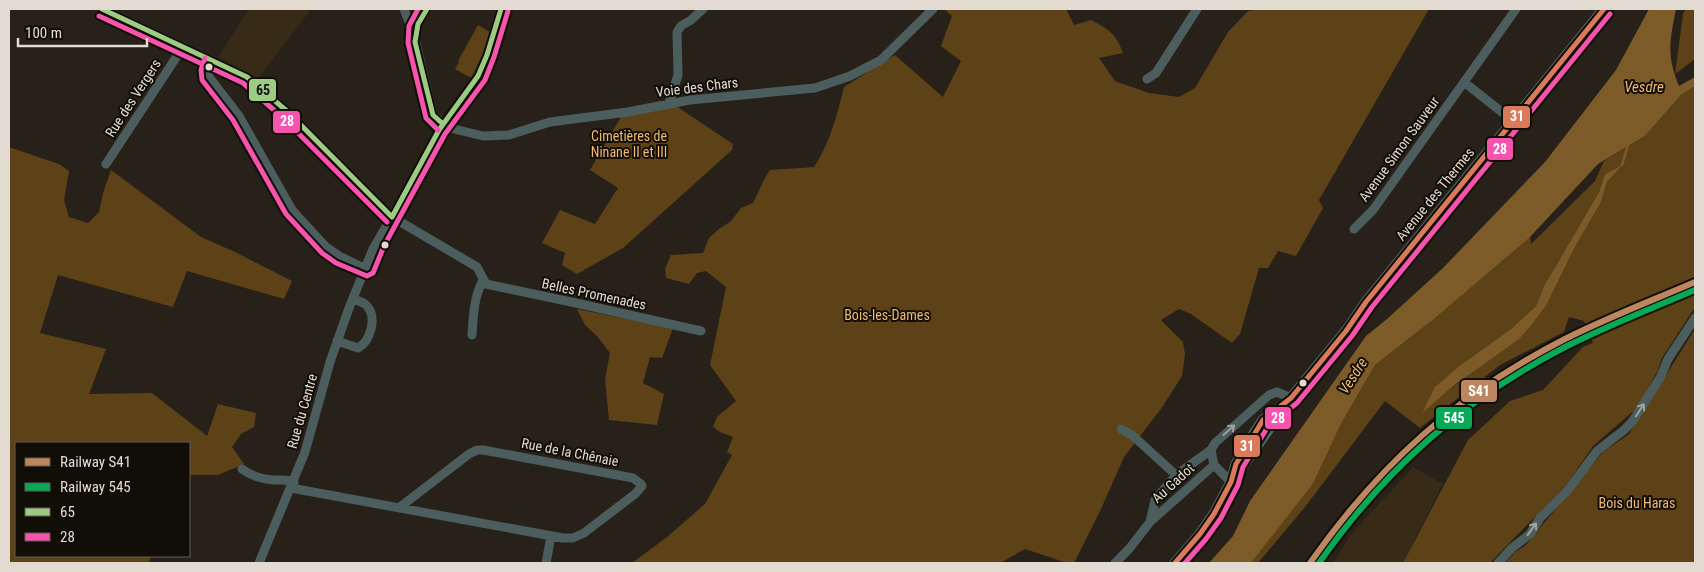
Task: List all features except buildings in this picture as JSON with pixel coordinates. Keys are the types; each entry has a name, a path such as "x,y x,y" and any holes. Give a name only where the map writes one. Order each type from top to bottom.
{"main road":[{"name":"Avenue des Thermes","path":"1175,563 1200,534 1214,514 1231,482 1236,464 1263,420 1291,398 1325,358 1366,302 1604,9"}],"street":[{"path":"102,9 247,77 281,106 392,217 477,267 483,280 479,288 472,335"},
{"name":"Rue du Centre","path":"259,563 305,452 337,340 376,242 392,217 443,124 478,76 487,55 501,9"},
{"path":"669,103 678,75 677,32 681,26 703,9"},
{"name":"Voie des Chars","path":"443,124 450,128 483,136 500,136 550,122 628,112 669,103 815,88 850,76 882,60 933,9"},
{"path":"1147,79 1156,74 1197,9"},
{"name":"Avenue Simon Sauveur","path":"1354,229 1373,210 1516,9"},
{"path":"414,35 417,25 426,11"},
{"path":"405,12 417,18 426,11"},
{"path":"405,12 414,35 433,115 443,124"},
{"name":"Rue des Vergers","path":"106,164 183,47"},
{"path":"212,61 208,71 209,77 238,116 292,210 326,247 339,256 366,269"},
{"path":"1464,82 1513,121"},
{"name":"Belles Promenades","path":"483,280 486,284 701,332"},
{"path":"337,340 358,348 370,332 373,315 366,304 353,299"},
{"path":"1498,563 1512,548 1530,534 1540,518 1568,490 1597,451 1632,422 1660,378 1668,359 1695,318"},
{"path":"1231,482 1214,465 1211,450 1215,443 1270,395 1277,392 1291,398"},
{"path":"1121,429 1132,435 1176,475"},
{"name":"Rue de la Chênaie","path":"242,469 248,474 260,478 270,480 288,479 292,485 400,507 551,536 573,538 584,533 635,494 642,486 633,478 477,450 469,454 400,507"},
{"name":"Au Gadot","path":"1150,522 1155,500 1176,475 1211,450"},
{"name":"Au Gadot","path":"1115,563 1129,549 1150,522 1214,465"},
{"path":"546,563 551,536"}],"shaded area":[{"path":"249,9 307,9 310,11 258,78 218,57"},
{"path":"1413,467 1443,484 1403,563 1333,563 1352,533"}],"green space":[{"name":"Bois-les-Dames","path":"944,9 1066,9 1074,25 1091,20 1107,29 1114,36 1123,53 1099,58 1115,81 1149,93 1179,97 1195,88 1228,32 1248,11 1259,9 1429,9 1319,200 1323,208 1296,256 1278,251 1268,268 1259,268 1240,334 1232,343 1191,314 1179,309 1161,320 1183,342 1185,354 1182,376 1163,406 1124,457 1074,563 1067,563 1025,549 1000,563 632,563 667,537 705,504 732,455 727,452 733,437 713,427 717,417 736,401 710,365 726,287 706,271 697,273 689,284 666,278 665,269 671,255 703,253 709,238 731,221 741,208 753,203 770,170 814,167 829,139 844,87 895,55 943,97 961,61 941,46 952,16"},
{"path":"1686,9 1695,9 1695,59 1675,74 1683,14"},
{"path":"478,25 490,32 482,56 471,78 455,69"},
{"path":"1695,86 1695,307 1662,358 1657,372 1638,407 1593,446 1567,484 1490,563 1403,563 1468,440 1510,401 1543,390 1583,347 1593,343 1584,321 1569,317 1564,332 1500,365 1420,428 1385,401 1305,507 1258,563 1250,563 1313,484 1341,424 1375,365 1434,319 1530,236 1531,244 1595,181 1604,161 1645,136 1681,95","holes":["1620,166 1607,182 1601,202 1574,249 1547,304 1482,364 1423,411 1462,364 1512,328 1536,306 1544,286 1599,192 1605,174"]},
{"name":"Cimetières de Ninane II et III","path":"676,106 733,144 732,150 623,248 577,274 562,265 565,253 542,243 560,210 595,224 618,188 590,170 621,117"},
{"path":"9,147 59,164 69,171 64,200 69,217 88,223 99,212 111,170 201,237 292,281 284,299 187,271 173,307 58,275 40,333 106,349 89,394 152,393 207,436 218,404 256,413 254,427 241,434 232,447 244,464 218,475 190,475 190,442 15,442 15,557 151,557 149,562 154,563 9,563"},
{"path":"577,309 673,328 662,358 650,357 643,383 664,394 657,425 609,420 605,379 610,353 597,336 585,325"},
{"name":"Bois du Haras","path":"1695,329 1695,563 1505,563 1515,552 1525,546 1603,452 1629,434"}],"water":[{"name":"Vesdre","path":"1649,9 1676,9 1670,48 1672,65 1679,86 1695,77 1695,86 1681,95 1645,136 1598,164 1530,237 1434,319 1375,365 1341,424 1313,484 1250,563 1209,563 1233,536 1250,501 1366,336 1443,268 1545,162 1616,70"},
{"path":"1622,165 1607,182 1601,202 1574,249 1547,304 1533,323 1519,339 1456,384 1422,413 1435,387 1462,364 1512,328 1536,306 1544,286 1599,192 1605,174"}],"waterway":[{"path":"1622,165 1628,145"}],"rail line":[{"name":"S41","path":"1310,563 1336,528 1392,464 1422,435 1488,384 1524,361 1579,332 1695,282"},
{"name":"545","path":"1319,563 1344,529 1399,467 1429,439 1494,389 1567,346 1695,290"}],"transit line":[{"name":"65","path":"102,9 247,77 288,112 392,217"},
{"name":"28","path":"418,9 409,26 408,43 426,118 438,130"},
{"name":"65","path":"427,9 418,24 415,42 433,115 443,124"},
{"name":"65","path":"392,217 439,130 478,76 487,55 501,9"},
{"name":"31","path":"1175,563 1200,534 1214,514 1231,482 1236,464 1263,420 1291,398 1346,331 1366,302 1604,9"},
{"name":"28","path":"205,58 201,70 202,80 233,120 286,214 322,253 336,263 367,276 373,273 384,246 445,134 485,80 508,11"},
{"name":"28","path":"1185,563 1221,518 1238,485 1243,467 1269,425 1297,403 1352,336 1372,307 1610,14"},
{"name":"28","path":"99,16 243,83 283,118 387,222"}]}
